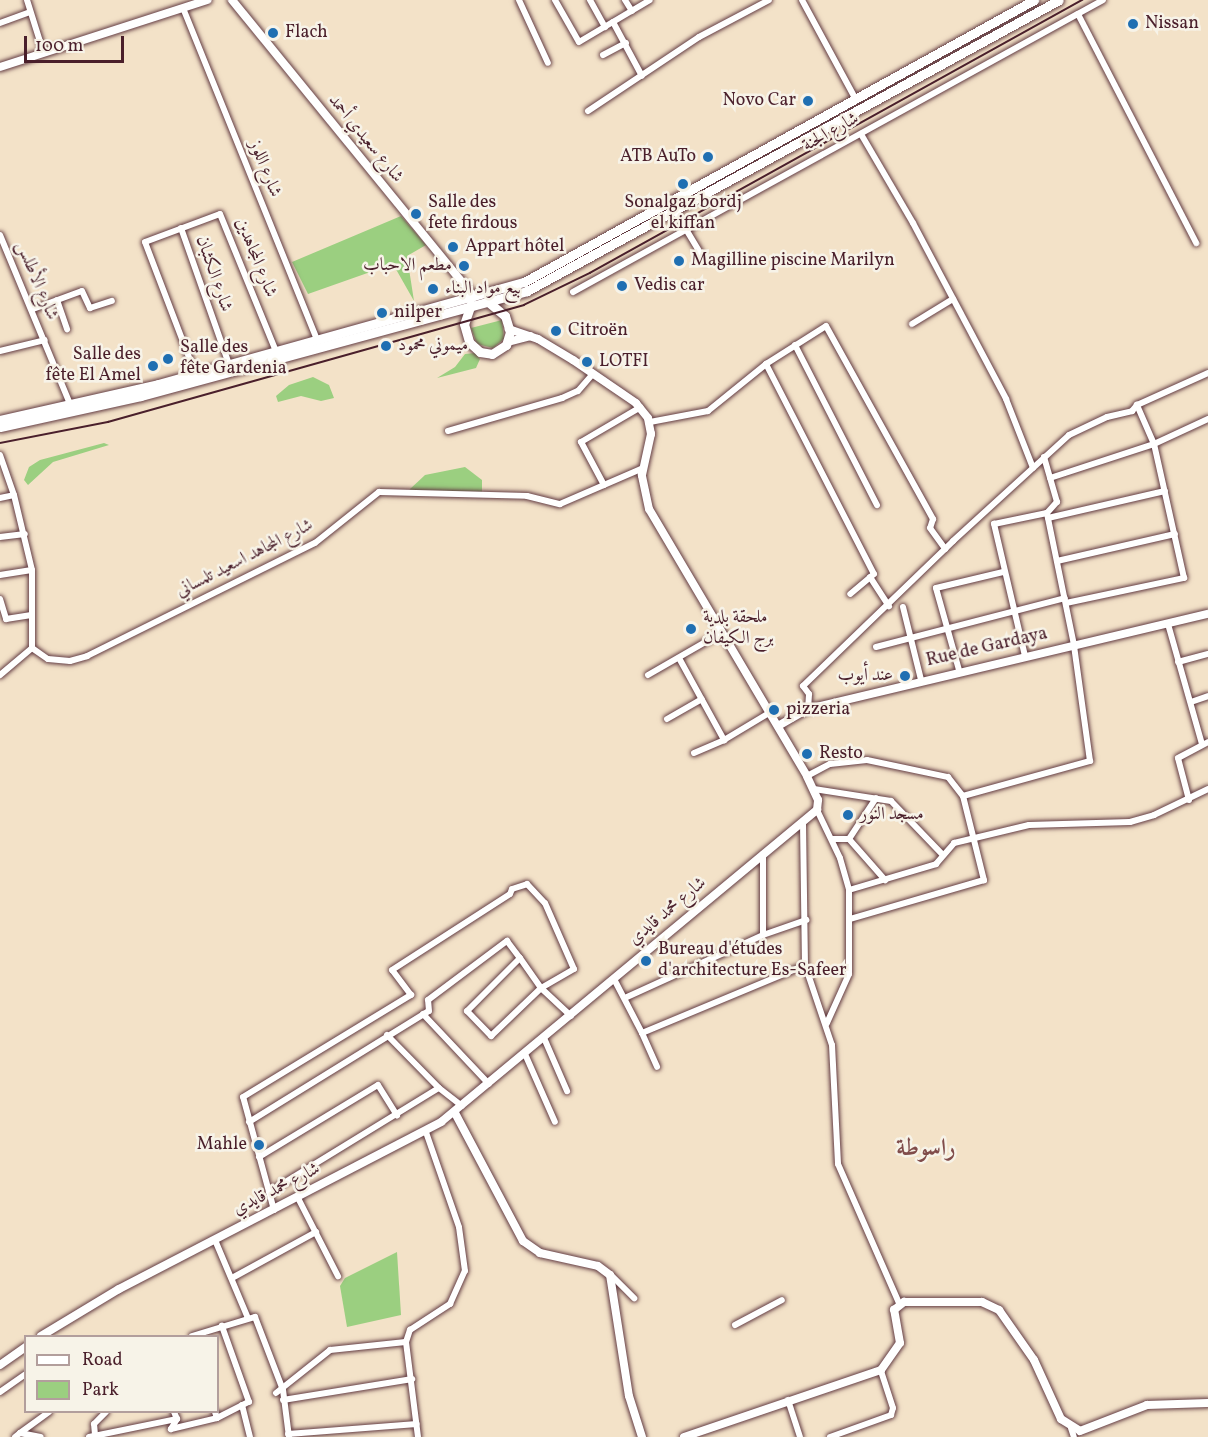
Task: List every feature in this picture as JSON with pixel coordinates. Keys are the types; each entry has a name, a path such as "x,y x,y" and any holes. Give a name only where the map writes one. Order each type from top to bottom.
{"main road":[{"path":"0,67 43,51 207,0"},
{"name":"شارع سعيدي أحمد","path":"232,0 473,300"},
{"path":"0,427 141,396 447,312 544,273 1034,0"},
{"path":"0,420 71,406 473,300 488,302 513,296 582,264 1059,0"},
{"path":"505,316 513,296"},
{"path":"464,327 473,300"},
{"path":"488,302 505,316 509,328 508,342"},
{"path":"447,312 460,319 471,346 484,354 496,353 508,342 534,337"},
{"path":"509,328 534,337 593,374 640,407 650,422 651,434 643,468 643,488 651,515 807,776 814,789 817,810"},
{"name":"Rue de Gardaya","path":"778,726 808,709 959,670 1208,614"},
{"name":"شارع محمد قايدي","path":"43,1335 91,1304 426,1132 455,1113 817,810"},
{"path":"455,1113 523,1241 540,1253 598,1266 610,1275 628,1396 642,1437"},
{"path":"684,1437 881,1370 900,1343 894,1310 899,1303 982,1302 999,1310 1028,1349 1061,1419 1072,1432 1089,1431 1147,1405 1208,1403"},
{"path":"0,1365 24,1348"}],"street":[{"path":"27,0 43,51"},
{"path":"519,0 548,63"},
{"path":"555,0 579,42 650,0"},
{"path":"590,0 605,27"},
{"path":"626,0 632,11"},
{"path":"588,111 699,37 769,0"},
{"path":"802,0 856,101"},
{"name":"شارع الجنة","path":"573,292 1103,0"},
{"name":"شارع اللوز","path":"183,9 318,340"},
{"path":"0,23 30,12"},
{"path":"1078,14 1196,243"},
{"path":"613,22 642,76"},
{"path":"603,55 626,43"},
{"path":"861,134 1006,399 1033,468"},
{"path":"675,211 705,261"},
{"name":"شارع المجاهدين","path":"195,373 145,244 221,214 276,351"},
{"name":"شارع الكثبان","path":"181,228 229,364"},
{"name":"شارع الأطلس","path":"0,235 33,309 71,406"},
{"path":"33,309 82,291 90,308 112,301"},
{"path":"912,324 953,299"},
{"path":"57,300 68,329"},
{"path":"650,422 708,411 766,364 828,326 932,518 930,528 945,549"},
{"path":"0,351 45,340"},
{"path":"795,345 877,505"},
{"path":"766,364 874,574 850,594"},
{"path":"808,709 809,694 803,686 889,606 945,549 1069,435 1132,411 1137,405 1208,373"},
{"path":"448,431 562,398 578,391 593,374"},
{"path":"876,646 910,635 1013,610 1184,578 1154,444 1137,405"},
{"path":"604,485 581,442 640,407"},
{"path":"1050,478 1154,444 1208,420"},
{"path":"0,455 25,534 32,570 30,615 32,648 0,675"},
{"path":"963,796 1090,761 1074,645 1047,516 1057,502 1044,457"},
{"name":"شارع المجاهد اسعيد تلمساني","path":"32,648 48,659 70,661 87,656 315,543 379,492 527,496 560,504 643,468"},
{"path":"1024,656 1003,572 994,524 1047,516 1165,491"},
{"path":"0,498 14,495"},
{"path":"0,537 25,534"},
{"path":"1057,561 1175,534"},
{"path":"0,575 32,570"},
{"path":"959,670 936,588 1003,572"},
{"path":"870,577 889,606"},
{"path":"0,599 6,619 30,615"},
{"path":"903,607 921,680"},
{"path":"1168,624 1205,743 1178,758 1189,800"},
{"path":"648,675 721,633"},
{"path":"1178,662 1208,654"},
{"path":"679,658 724,740"},
{"path":"1191,702 1208,696"},
{"path":"667,719 702,699"},
{"path":"694,753 724,740 770,713"},
{"path":"807,776 830,764 867,760 948,777 963,796 972,840 984,880 850,919"},
{"path":"814,789 891,801 942,854"},
{"path":"849,890 936,864 942,854 954,843 1029,825 1130,822 1189,800 1208,789"},
{"path":"849,838 876,798"},
{"path":"817,810 832,839 849,890 849,974 827,1023"},
{"path":"803,823 805,965 816,1005 827,1023 832,1045 838,1164 899,1303"},
{"path":"832,839 849,838"},
{"path":"849,838 885,880"},
{"path":"763,853 763,935"},
{"path":"275,1210 243,1097 411,995 392,970 522,884 533,889 545,903 574,969 541,988 491,1036 467,1011 520,958"},
{"path":"627,997 763,935 806,920"},
{"path":"249,1122 429,1011 428,1000 507,941 541,988 571,1016"},
{"path":"642,1033 805,965"},
{"path":"614,979 627,997 657,1067"},
{"path":"423,1014 489,1084"},
{"path":"387,1035 439,1088 462,1106"},
{"path":"544,1038 567,1091"},
{"path":"525,1054 555,1122"},
{"path":"259,1157 378,1085 397,1115"},
{"path":"269,1192 439,1088"},
{"path":"418,1437 406,1342 410,1330 450,1304 465,1271 459,1227 426,1132"},
{"path":"298,1198 338,1276"},
{"path":"232,1278 316,1232"},
{"path":"214,1240 248,1318"},
{"path":"610,1275 634,1298"},
{"path":"735,1325 782,1300"},
{"path":"195,1335 255,1317 283,1400 288,1436 417,1424"},
{"path":"171,1429 249,1402 222,1326"},
{"path":"280,1391 330,1350 406,1342"},
{"path":"830,1437 891,1415 893,1408 881,1370"},
{"path":"0,1392 24,1375"},
{"path":"283,1400 412,1379"},
{"path":"788,1400 800,1437"},
{"path":"242,1405 250,1437"},
{"path":"17,1435 48,1413"},
{"path":"105,1413 94,1424 92,1436 132,1433 175,1415"},
{"path":"172,1437 171,1429 175,1415"},
{"path":"17,1435 41,1437"}],"green space":[{"path":"401,216 426,245 407,256 414,301 393,264 308,294 292,262"},
{"path":"502,320 504,339 493,348 477,344 471,328"},
{"path":"475,353 480,359 476,368 437,378 455,367 465,354"},
{"path":"313,377 329,385 334,398 321,401 301,396 278,402 276,396 289,385"},
{"path":"104,443 109,445 53,462 28,485 24,480 29,467 40,460"},
{"path":"465,467 482,480 482,492 409,490 425,475"},
{"path":"397,1252 401,1315 347,1327 340,1286 345,1278"}],"tram line":[{"path":"0,443 108,422 524,305 590,273 1082,0"}],"place":[{"name":"Nissan","path":"1133,24"},
{"name":"Flach","path":"273,33"},
{"name":"Novo Car","path":"808,101"},
{"name":"ATB AuTo","path":"708,157"},
{"name":"Sonalgaz bordj el kiffan","path":"683,184"},
{"name":"Salle des fete firdous","path":"416,214"},
{"name":"Appart hôtel","path":"453,247"},
{"name":"Magilline piscine Marilyn","path":"679,261"},
{"name":"مطعم الاحباب","path":"464,266"},
{"name":"Vedis car","path":"622,286"},
{"name":"بيع مواد البناء","path":"433,289"},
{"name":"nilper","path":"382,313"},
{"name":"Citroën","path":"556,331"},
{"name":"ميموني محمود","path":"386,346"},
{"name":"Salle des fête Gardenia","path":"168,359"},
{"name":"LOTFI","path":"587,362"},
{"name":"Salle des fête El Amel","path":"153,366"},
{"name":"ملحقة بلدية برج الكيفان","path":"691,629"},
{"name":"عند أيوب","path":"905,676"},
{"name":"pizzeria","path":"774,710"},
{"name":"Resto","path":"807,754"},
{"name":"مسجد النور","path":"848,815"},
{"name":"Bureau d'études d'architecture Es-Safeer","path":"646,961"},
{"name":"Mahle","path":"259,1145"}],"district":[{"name":"راسوطة","path":"926,1150"}]}
